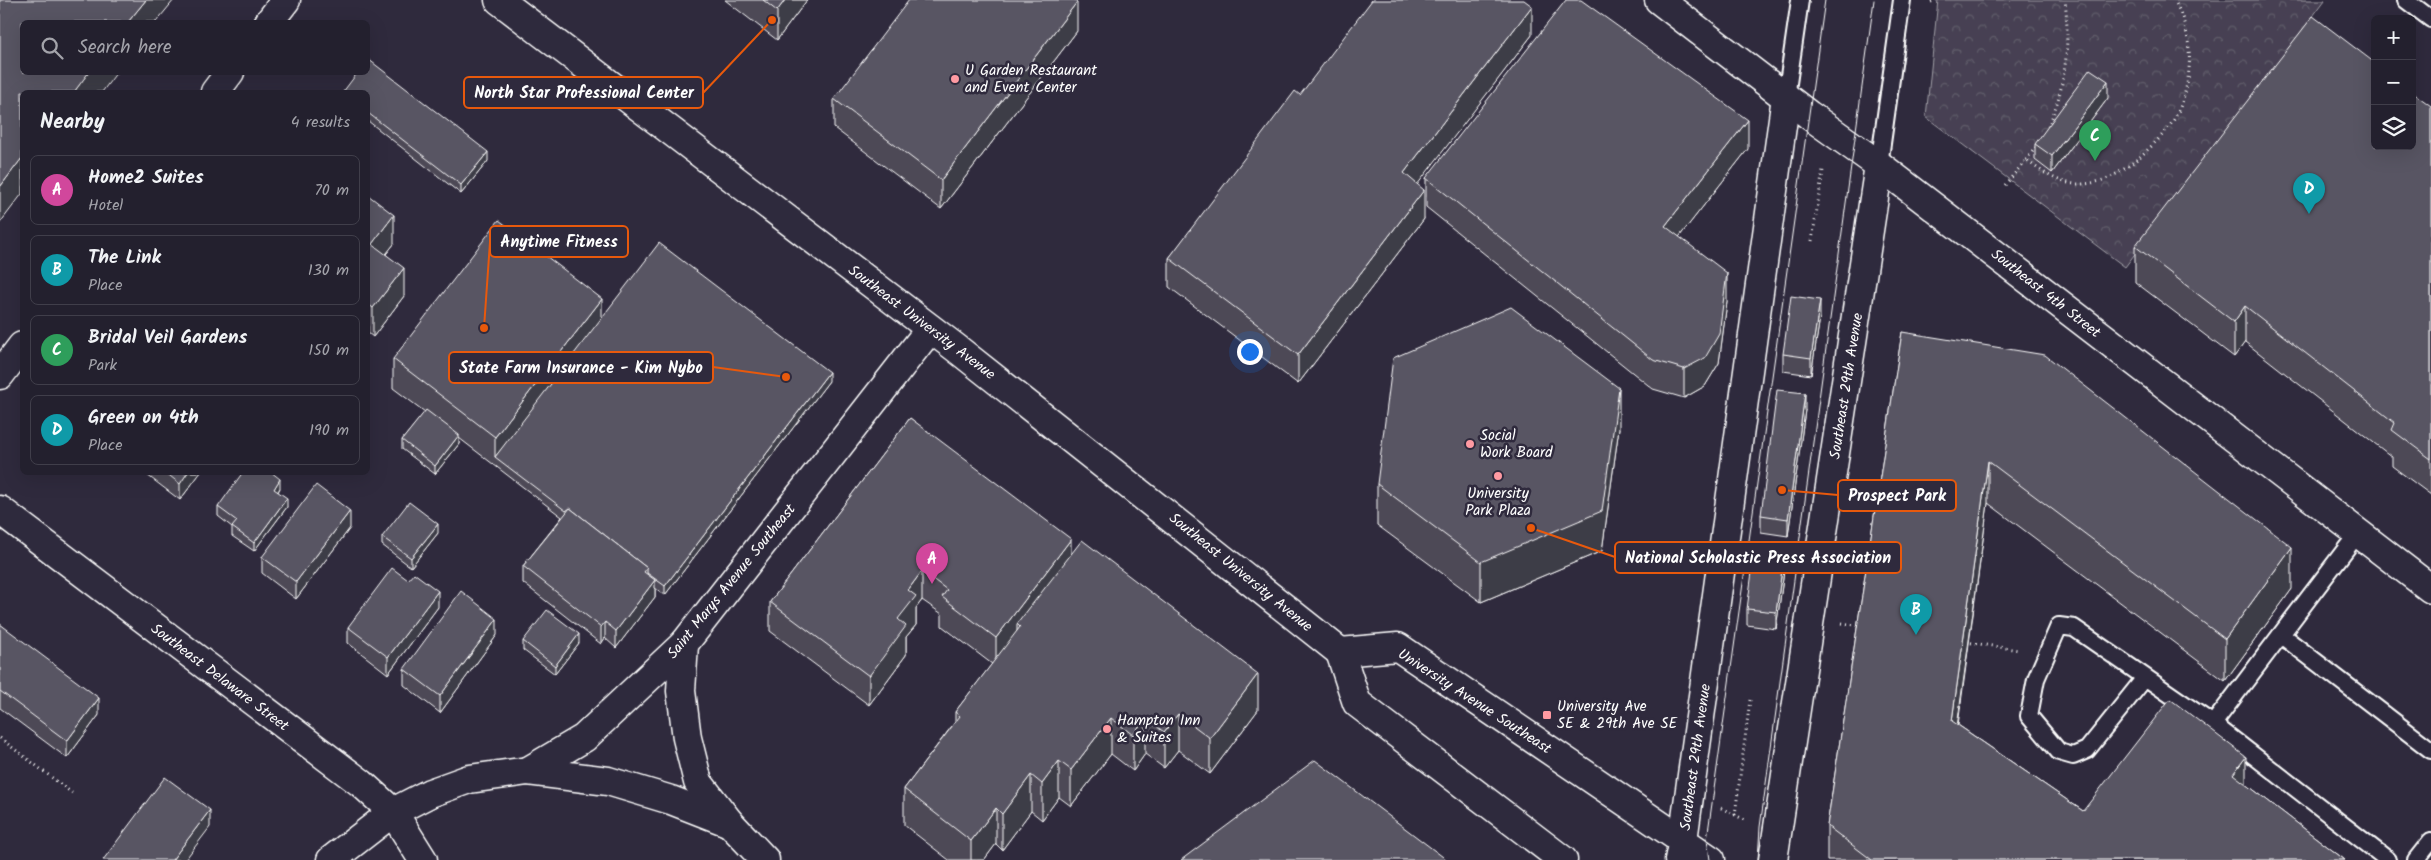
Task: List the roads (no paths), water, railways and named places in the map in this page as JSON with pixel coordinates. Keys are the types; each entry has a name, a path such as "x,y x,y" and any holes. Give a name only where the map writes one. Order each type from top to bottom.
{"street":[{"path":"270,20 286,0"},
{"name":"Southeast University Avenue","path":"499,0 930,329 1340,652"},
{"name":"Southeast 4th Street","path":"1659,0 1879,165 2431,589"},
{"path":"216,90 228,75"},
{"name":"Southeast 29th Avenue","path":"1681,850 1786,97"},
{"name":"Southeast 29th Avenue","path":"1773,860 1879,165"},
{"name":"Saint Marys Avenue Southeast","path":"331,860 393,812 430,793 469,779 528,771 584,738 684,644 930,329"},
{"path":"0,375 20,349"},
{"name":"Southeast Delaware Street","path":"0,510 361,783 393,812 423,860"},
{"path":"684,644 681,691 686,738 698,782 730,823 765,860"},
{"name":"University Avenue Southeast","path":"1340,652 1398,647 1681,850 1711,860"},
{"path":"1340,652 1357,702 1563,860"},
{"path":"528,771 608,781 671,800 730,823"}],"lane":[{"name":"Southeast 29th Avenue","path":"1786,97 1800,0"},
{"name":"Southeast 29th Avenue","path":"1879,165 1902,0"},
{"path":"2406,0 2431,18"},
{"path":"2213,724 2358,533"},
{"path":"2144,679 2087,750 2073,756 2059,752 2029,716 2036,679 2059,626 2074,628 2144,679 2213,724 2388,860"},
{"path":"2281,635 2431,750"},
{"path":"2416,860 2431,842"}],"tram line":[{"path":"1710,860 1707,839 1825,0"},
{"path":"1758,860 1760,827 1874,0"}],"place":[{"name":"North Star Professional Center","path":"772,20"},
{"name":"U Garden Restaurant and Event Center","path":"955,79"},
{"name":"Bridal Veil Gardens","path":"2095,161"},
{"name":"Green on 4th","path":"2309,214"},
{"name":"Anytime Fitness","path":"484,328"},
{"name":"State Farm Insurance - Kim Nybo","path":"786,377"},
{"name":"Social Work Board","path":"1470,444"},
{"name":"University Park Plaza","path":"1498,476"},
{"name":"Prospect Park","path":"1782,490"},
{"name":"National Scholastic Press Association","path":"1531,528"},
{"name":"Home2 Suites","path":"932,584"},
{"name":"The Link","path":"1916,635"},
{"name":"University Ave SE & 29th Ave SE","path":"1547,715"},
{"name":"Hampton Inn & Suites","path":"1107,729"}]}
